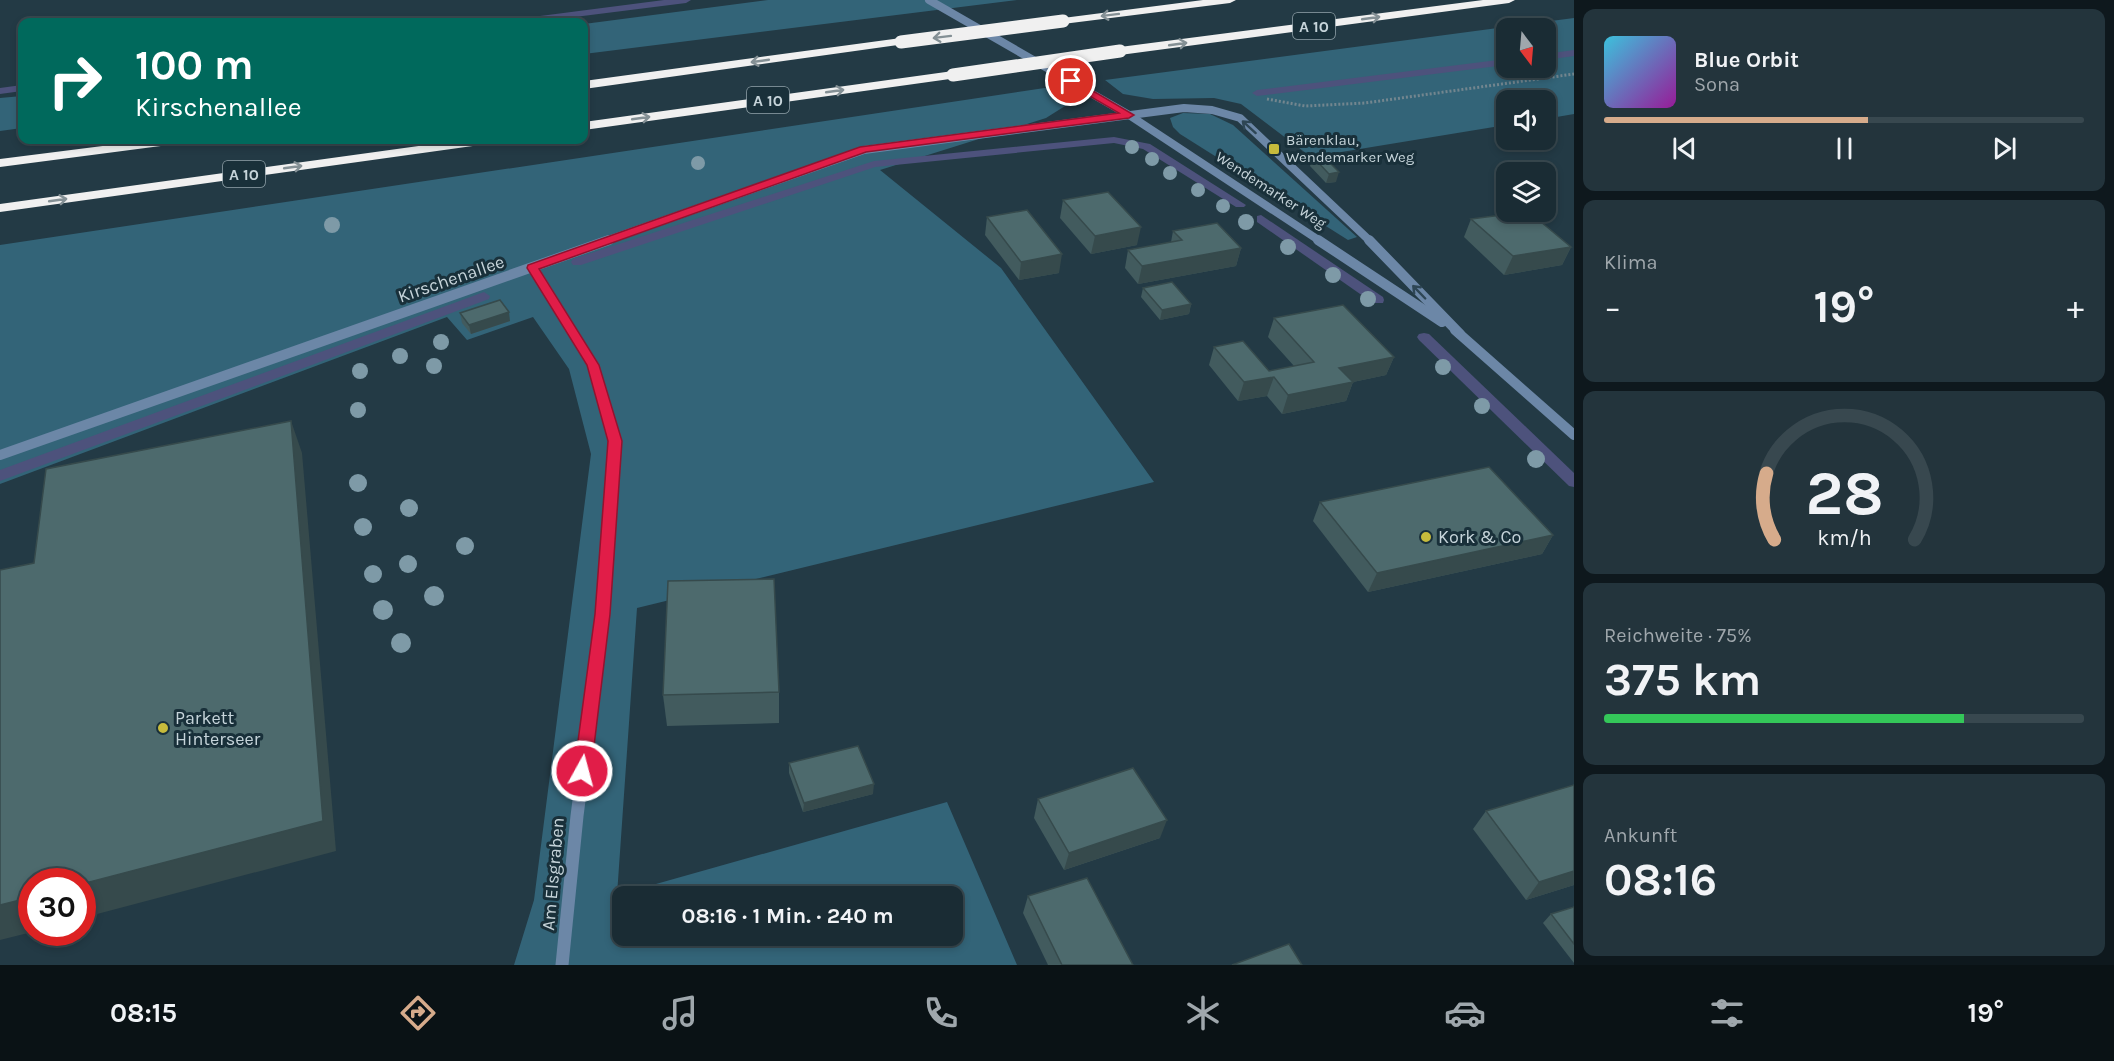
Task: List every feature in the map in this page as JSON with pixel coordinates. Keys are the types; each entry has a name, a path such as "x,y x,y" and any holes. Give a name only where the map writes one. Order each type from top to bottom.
{"highway":[{"name":"A 10","path":"588,83 1230,0"},
{"name":"A 10","path":"588,125 1120,51 1509,0"},
{"path":"0,163 145,144"},
{"name":"A 10","path":"0,208 458,144"}],"street":[{"name":"Wendemarker Weg","path":"929,0 1129,115 1460,334 1574,435"},
{"name":"Kirschenallee","path":"0,455 864,150 1164,109 1204,108 1224,111 1240,118 1360,231 1460,334"},
{"name":"Am Elsgraben","path":"532,268 593,365 615,441 603,614 576,816 562,965"}],"path":[{"path":"1261,98 1305,106 1365,103 1574,74"}],"shaded area":[{"path":"768,0 1017,0 588,54 588,23"},
{"path":"1574,18 1574,114 1556,117 1556,90 1496,90 1496,127 1311,157 1241,104 1214,98 1153,99 1123,94 1105,80 1496,28 1496,78 1556,78 1556,20"},
{"path":"1058,86 1073,101 1046,118 880,170 1001,268 1154,482 637,608 618,886 612,886 612,946 963,946 963,886 649,886 947,802 1017,965 514,965 534,900 591,454 569,369 533,317 467,340 447,317 0,484 0,245"},
{"path":"18,96 18,129 0,131 0,98"},
{"path":"1183,113 1210,114 1233,125 1357,237 1348,240 1180,134 1173,127 1170,118"}],"building":[{"path":"1323,156 1339,172 1329,174 1313,157"},
{"path":"1108,192 1141,227 1095,236 1063,200"},
{"path":"1027,210 1062,254 1021,262 987,217"},
{"path":"1496,216 1496,222 1541,222 1571,247 1513,256 1471,219"},
{"path":"1217,223 1241,248 1142,266 1128,250 1182,240 1173,231"},
{"path":"1172,282 1191,304 1162,310 1143,288"},
{"path":"500,300 509,312 469,325 460,313"},
{"path":"1343,305 1394,357 1339,368 1353,382 1288,395 1274,377 1244,382 1214,347 1243,341 1269,371 1314,362 1274,318"},
{"name":"Parkett Hinterseer","path":"291,421 323,821 96,880 96,868 18,868 18,900 0,905 0,570 34,563 46,469"},
{"name":"Kork & Co","path":"1489,467 1553,535 1377,573 1320,502"},
{"path":"774,579 779,692 663,695 668,581"},
{"path":"858,746 874,784 804,803 789,763"},
{"path":"1133,768 1167,820 1069,853 1038,799"},
{"path":"1574,785 1574,871 1539,882 1486,811"},
{"path":"1087,878 1133,965 1062,965 1028,896"},
{"path":"1574,907 1574,944 1551,914"},
{"path":"1289,944 1302,965 1232,965"}],"waterway":[{"path":"548,18 686,0"},
{"path":"1556,55 1574,53"},
{"path":"1257,93 1496,63"},
{"path":"0,91 18,89"},
{"path":"577,262 874,164 1114,140 1146,146 1240,205"},
{"path":"1261,219 1378,300"},
{"path":"0,476 484,296"},
{"path":"1424,337 1574,482"}],"place":[{"name":"Bärenklau, Wendemarker Weg","path":"1274,149"},
{"name":"Kork & Co","path":"1426,537"},
{"name":"Parkett Hinterseer","path":"163,728"}],"route":[{"path":"582,771 603,614 615,441 593,365 532,268 864,150 1129,115 1071,81"}]}
